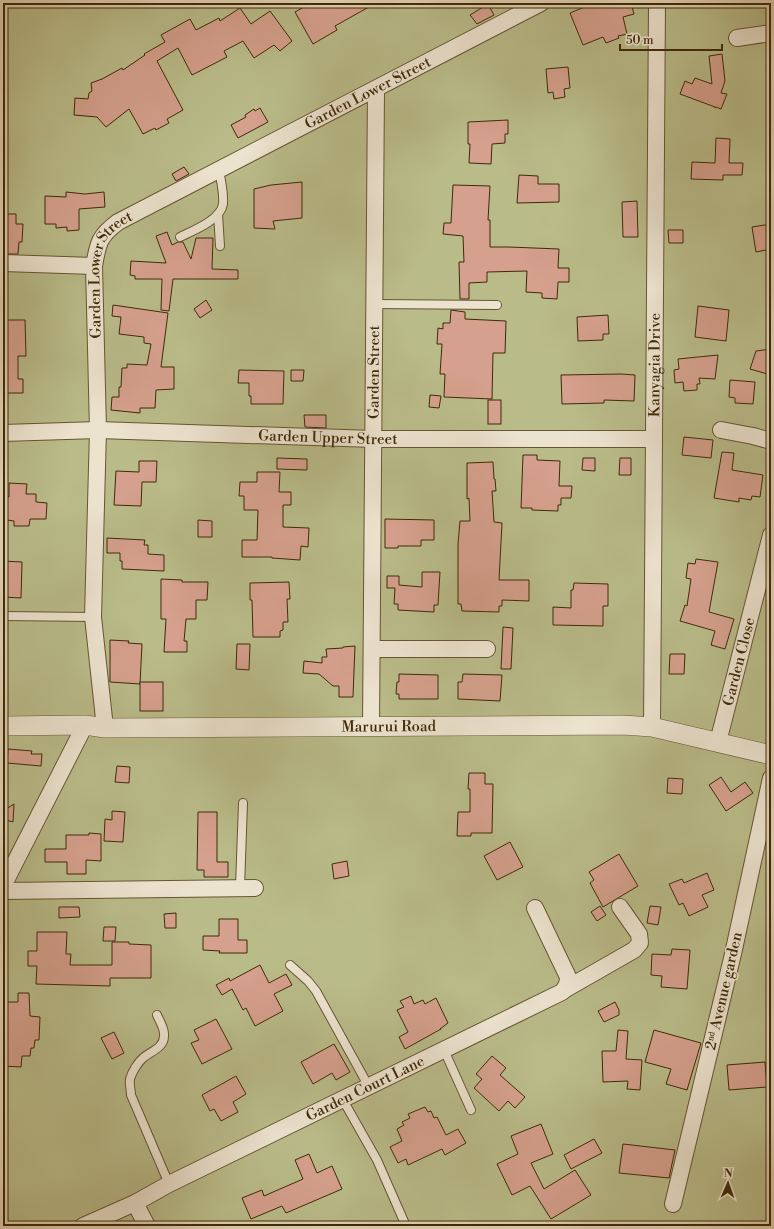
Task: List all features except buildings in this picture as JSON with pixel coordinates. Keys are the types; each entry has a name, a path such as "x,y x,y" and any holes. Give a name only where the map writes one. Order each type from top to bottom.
{"street":[{"name":"Garden Lower Street","path":"105,728 93,617 98,430 94,266 101,239 107,230 118,222 541,3"},
{"name":"Kanyagia Drive","path":"652,727 657,3"},
{"path":"737,38 771,33"},
{"name":"Garden Street","path":"371,726 376,89"},
{"path":"3,263 94,266"},
{"name":"Garden Upper Street","path":"3,433 98,430 374,439 653,439"},
{"path":"721,430 771,441"},
{"name":"Garden Close","path":"718,742 771,535"},
{"path":"372,649 487,649"},
{"name":"Marurui Road","path":"3,726 85,725 105,728 579,724 623,725 652,727 771,755"},
{"path":"3,886 85,725"},
{"name":"2ⁿᵈ Avenue garden","path":"673,1204 733,954 771,778"},
{"path":"3,890 247,888"},
{"name":"Garden Court Lane","path":"84,1226 135,1203 169,1184 370,1087 564,990 634,950 640,943 639,934 620,906"},
{"path":"535,908 568,977 568,982 564,990"},
{"path":"135,1203 147,1226"}],"lane":[{"path":"180,237 212,220 223,206 219,170"},
{"path":"218,214 220,246"},
{"path":"374,304 497,306"},
{"path":"3,616 93,617"},
{"path":"243,803 247,888"},
{"path":"290,965 308,981 316,991 370,1087"},
{"path":"157,1015 164,1030 163,1043 143,1058 136,1068 130,1080 131,1095 169,1184"},
{"path":"444,1050 471,1110"},
{"path":"342,1100 377,1160 406,1226"}],"green space":[{"path":"3,3 771,3 771,1226 3,1226"}]}
